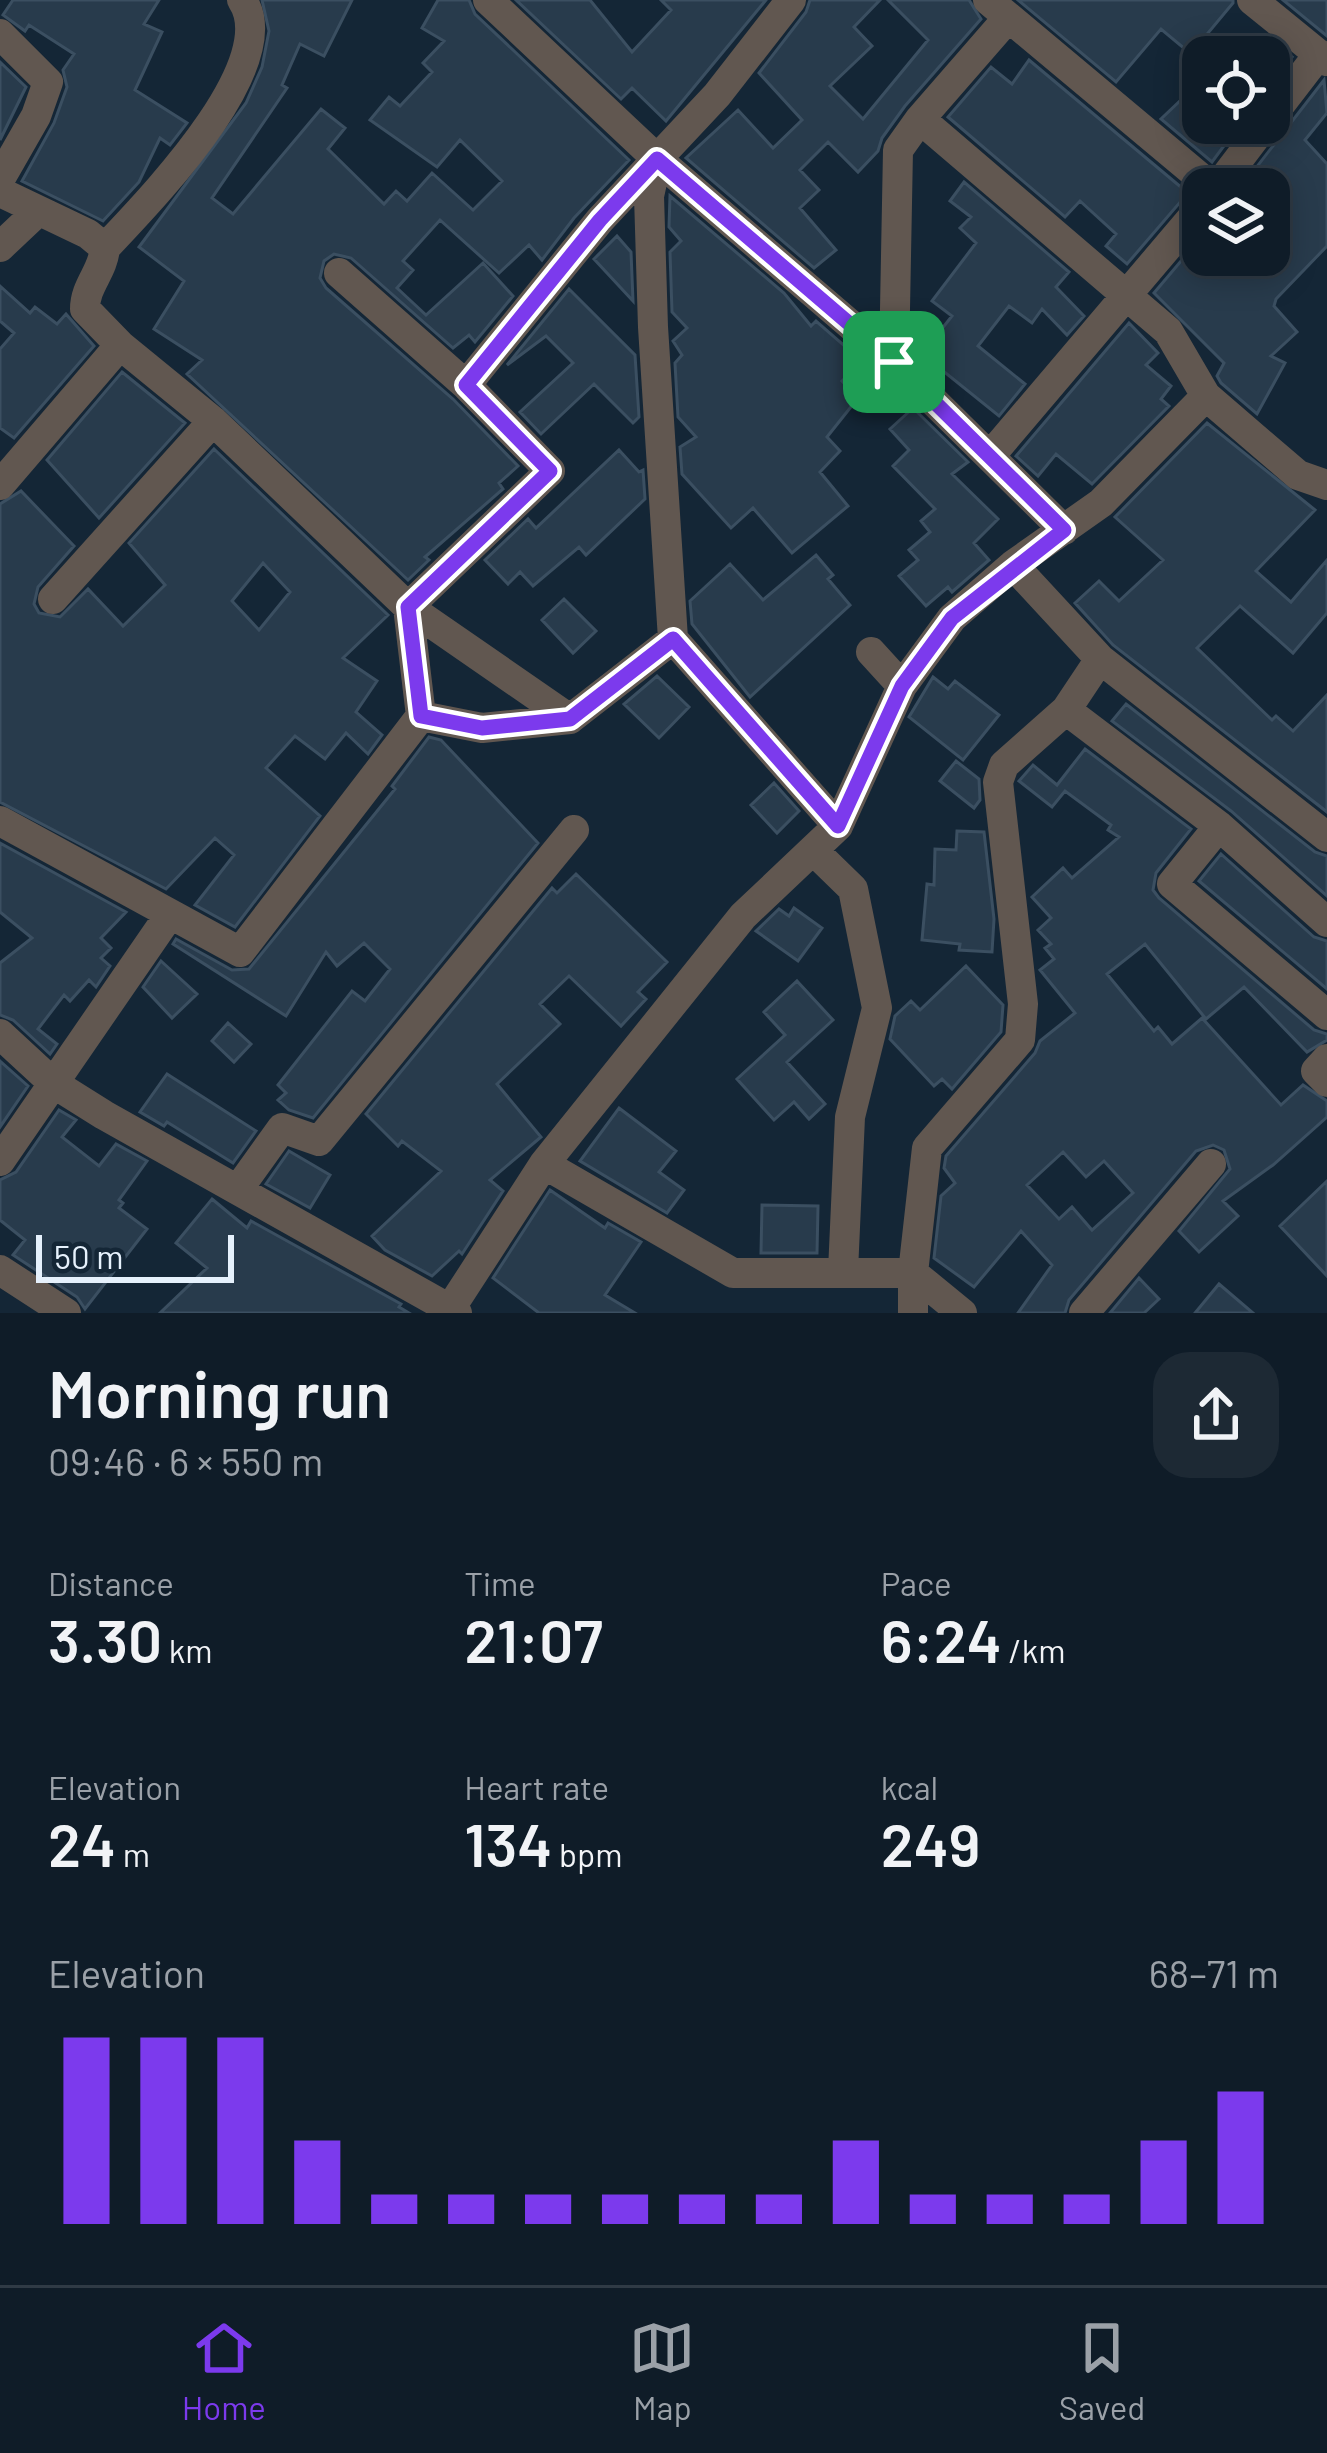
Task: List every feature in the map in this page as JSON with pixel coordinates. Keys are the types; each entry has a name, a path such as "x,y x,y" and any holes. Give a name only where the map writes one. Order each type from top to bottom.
{"street":[{"path":"242,0 252,29 242,66 189,156 104,248 104,264 85,291 85,309 120,345 213,422 408,607 570,719"},
{"path":"488,0 657,159 894,362 1064,530"},
{"path":"466,385 600,220 717,95 791,0"},
{"path":"1252,0 1323,58 1290,96"},
{"path":"894,362 898,150 998,9 1190,168"},
{"path":"0,34 48,82 36,116 0,179"},
{"path":"920,118 1168,332 1206,397 1298,475 1327,485"},
{"path":"1231,168 1250,144"},
{"path":"657,159 650,196 653,326 673,639 838,826"},
{"path":"0,192 88,234 104,248"},
{"path":"0,247 37,212"},
{"path":"990,456 1182,230"},
{"path":"339,273 466,385 550,471 408,607"},
{"path":"0,485 120,345"},
{"path":"0,1034 53,1083 454,1311 544,1164 743,916 838,826 902,686 952,618 1013,565 1101,503 1206,397"},
{"path":"52,599 213,422"},
{"path":"1013,565 1100,658 1327,837"},
{"path":"0,821 240,952 421,716 408,607"},
{"path":"421,716 482,728 570,719 673,639"},
{"path":"872,652 902,686"},
{"path":"913,1313 927,1148 1020,1040 1023,1004 998,782 1004,765 1066,710 1100,658"},
{"path":"1066,710 1219,826 1327,922"},
{"path":"1219,826 1172,884 1327,1015"},
{"path":"239,1188 282,1128 319,1141 574,830"},
{"path":"814,851 853,889 877,1008 850,1117 843,1271"},
{"path":"0,1161 170,914"},
{"path":"1327,1059 1316,1071 1327,1082"},
{"path":"544,1164 734,1273 913,1273 962,1313"},
{"path":"1084,1313 1211,1165"},
{"path":"0,1270 66,1313"}],"building":[{"path":"13,0 159,0 144,24 162,32 135,90 187,123 170,145 160,138 139,182 103,221 22,181 54,123 67,87 63,70 74,54 29,25 25,31 3,15"},
{"path":"262,0 352,0 324,56 300,44 282,85 287,88 212,198 233,214 321,109 345,128 328,149 384,204 396,191 407,201 432,173 473,210 502,181 460,140 437,167 370,120 389,97 400,106 432,72 423,63 444,41 422,28 438,0 469,0 475,14 629,160 542,260 529,245 499,273 440,220 403,261 413,270 397,288 426,315 483,263 513,296 475,342 469,335 453,348 351,258 334,254 324,261 320,278 326,288 453,399 518,466 499,483 503,489 425,557 429,560 408,580 187,374 202,360 154,329 184,281 139,247 246,103 262,67 269,31"},
{"path":"516,0 590,0 632,52 671,10 661,0 766,0 666,121 632,88 621,99"},
{"path":"810,0 880,0 854,27 872,46 830,86 863,119 928,40 888,0 969,0 981,19 905,106 878,151 858,172 828,142 800,170 819,190 800,208 836,250 814,268 686,158 738,110 773,148 802,120 759,73"},
{"path":"1018,0 1233,0 1206,36 1182,36 1182,46 1161,29 1116,82"},
{"path":"1283,0 1327,0 1327,36"},
{"path":"1029,60 1182,188 1182,200 1127,264 1106,246 1116,234 1080,201 1065,217 948,117 991,67 1012,84"},
{"path":"0,62 26,87 0,140"},
{"path":"1324,80 1327,113 1305,140 1327,164 1327,246 1276,299 1274,306 1297,332 1271,356 1285,363 1257,414 1221,383 1217,376 1224,363 1154,293 1182,260 1182,276 1290,276 1290,168 1256,168 1274,144 1290,144 1290,124"},
{"path":"1182,99 1182,137 1161,119"},
{"path":"1191,144 1225,144 1212,162"},
{"path":"964,182 1069,272 1056,287 1084,316 1067,335 1042,309 1032,323 1009,306 978,346 1025,384 999,416 922,354 952,316 932,301 976,243 960,228 971,217 950,201"},
{"path":"670,196 784,293 811,326 816,321 862,361 842,381 858,398 827,437 840,451 820,472 848,506 792,553 753,508 731,528 682,474 680,447 696,437 678,417 675,363 682,355 673,341 687,328 672,312 670,252 681,241 669,227"},
{"path":"617,236 631,252 633,301 594,259"},
{"path":"0,286 30,313 35,307 57,324 66,314 94,346 14,438 0,428 0,349 14,333 0,321"},
{"path":"569,289 635,355 639,417 633,423 594,384 541,434 520,412 573,363 546,336 507,365"},
{"path":"1129,323 1158,353 1146,365 1171,386 1161,399 1169,406 1092,484 1056,454 1038,476 1016,456"},
{"path":"122,372 185,423 99,518 47,460"},
{"path":"913,408 968,462 952,474 998,519 974,543 989,560 952,592 948,587 926,606 899,576 918,560 909,550 930,532 921,521 935,509 893,466 909,450 890,429"},
{"path":"1207,423 1315,510 1256,571 1291,602 1327,560 1327,613 1293,653 1240,606 1197,648 1272,720 1276,716 1293,731 1327,695 1327,812 1113,645 1075,603 1099,581 1119,601 1163,560 1115,517"},
{"path":"214,449 388,615 343,658 377,681 356,712 382,735 368,754 346,733 325,759 295,736 266,768 320,816 235,927 195,905 234,855 215,838 166,889 0,802 0,504 21,491 74,546 38,587 34,604 39,613 60,617 88,589 123,626 165,585 129,543","holes":["263,563 290,592 259,630 232,601"]},
{"path":"619,450 639,472 643,470 645,499 586,555 579,547 533,586 520,572 508,584 485,560 528,519 536,528"},
{"path":"816,555 850,605 750,697 692,624 690,601 730,564 763,600"},
{"path":"564,599 596,631 573,653 542,620"},
{"path":"657,676 689,707 659,738 624,704"},
{"path":"933,677 948,689 955,681 999,715 963,760 909,717"},
{"path":"1126,704 1315,852 1327,856 1327,896 1231,811 1112,721"},
{"path":"429,737 441,740 538,843 313,1118 289,1110 278,1100 286,1093 278,1085 352,991 365,1001 390,969 364,943 337,966 326,952 286,1016 173,944 176,939 232,970 249,969 395,789 392,786"},
{"path":"1085,749 1191,829 1156,873 1153,890 1314,1030 1327,1034 1327,1040 1307,1052 1244,987 1206,1019 1145,944 1107,974 1154,1031 1158,1027 1172,1044 1202,1018 1281,1105 1303,1085 1327,1101 1327,1117 1223,1201 1238,1216 1199,1252 1179,1231 1230,1169 1224,1150 1213,1145 1196,1151 1069,1300 1065,1313 1018,1313 1052,1265 1021,1231 974,1287 934,1258 941,1196 955,1183 944,1168 946,1156 1035,1053 1040,1041 1075,1013 1040,970 1054,959 1045,948 1051,944 1038,930 1051,918 1032,897 1063,868 1072,878 1119,837 1108,830 1111,825 1065,791 1052,807 1019,781 1033,765 1057,785","holes":["1063,1152 1086,1177 1104,1161 1133,1193 1092,1230 1072,1207 1059,1219 1027,1185"]},
{"path":"956,761 979,779 980,800 974,808 940,781"},
{"path":"774,783 799,811 777,833 751,805"},
{"path":"957,831 984,832 994,919 992,952 959,950 960,944 922,940 927,884 934,885 935,849 956,850"},
{"path":"0,843 126,912 101,938 111,948 101,958 110,966 96,987 89,980 70,1001 64,995 38,1029 57,1044 50,1054 13,1020 0,1015 0,963 32,938 0,912"},
{"path":"1221,854 1314,937 1327,941 1327,989 1199,881"},
{"path":"576,874 667,962 638,992 646,999 621,1026 569,976 540,1004 560,1024 497,1084 541,1137 490,1180 503,1191 462,1254 459,1251 432,1276 385,1250 372,1236 441,1171 402,1141 398,1146 366,1114 552,888 557,893"},
{"path":"794,908 822,928 798,961 756,931 779,909 789,916"},
{"path":"161,961 197,994 172,1018 143,987"},
{"path":"966,966 1003,1005 1001,1032 952,1089 942,1079 934,1086 890,1039 895,1016 911,1001 920,1010"},
{"path":"797,981 833,1020 787,1062 825,1104 809,1119 794,1102 774,1120 737,1079 785,1035 764,1012"},
{"path":"228,1023 251,1044 234,1062 212,1041"},
{"path":"0,1061 28,1086 0,1127"},
{"path":"167,1074 256,1131 233,1163 167,1122 164,1126 140,1112"},
{"path":"619,1108 676,1151 659,1172 684,1190 667,1213 580,1161"},
{"path":"59,1110 76,1120 62,1137 99,1166 116,1144 147,1161 119,1200 123,1203 119,1208 147,1229 85,1309 77,1297 13,1255 25,1240 0,1220 0,1180 16,1172"},
{"path":"289,1151 330,1175 310,1208 266,1184"},
{"path":"1327,1181 1327,1276 1280,1226"},
{"path":"550,1190 605,1228 608,1223 641,1242 605,1295 635,1313 539,1313 493,1278"},
{"path":"212,1199 247,1228 251,1221 401,1304 409,1313 160,1313 207,1268 176,1243"},
{"path":"762,1205 818,1206 817,1253 761,1253"},
{"path":"1139,1278 1159,1299 1144,1313 1110,1313"},
{"path":"1219,1284 1253,1313 1195,1313"}],"route":[{"path":"657,159 894,362 1064,530 1013,565 952,618 902,686 838,826 673,639 570,719 482,728 421,716 408,607 550,471 466,385 600,220 657,159"}]}
